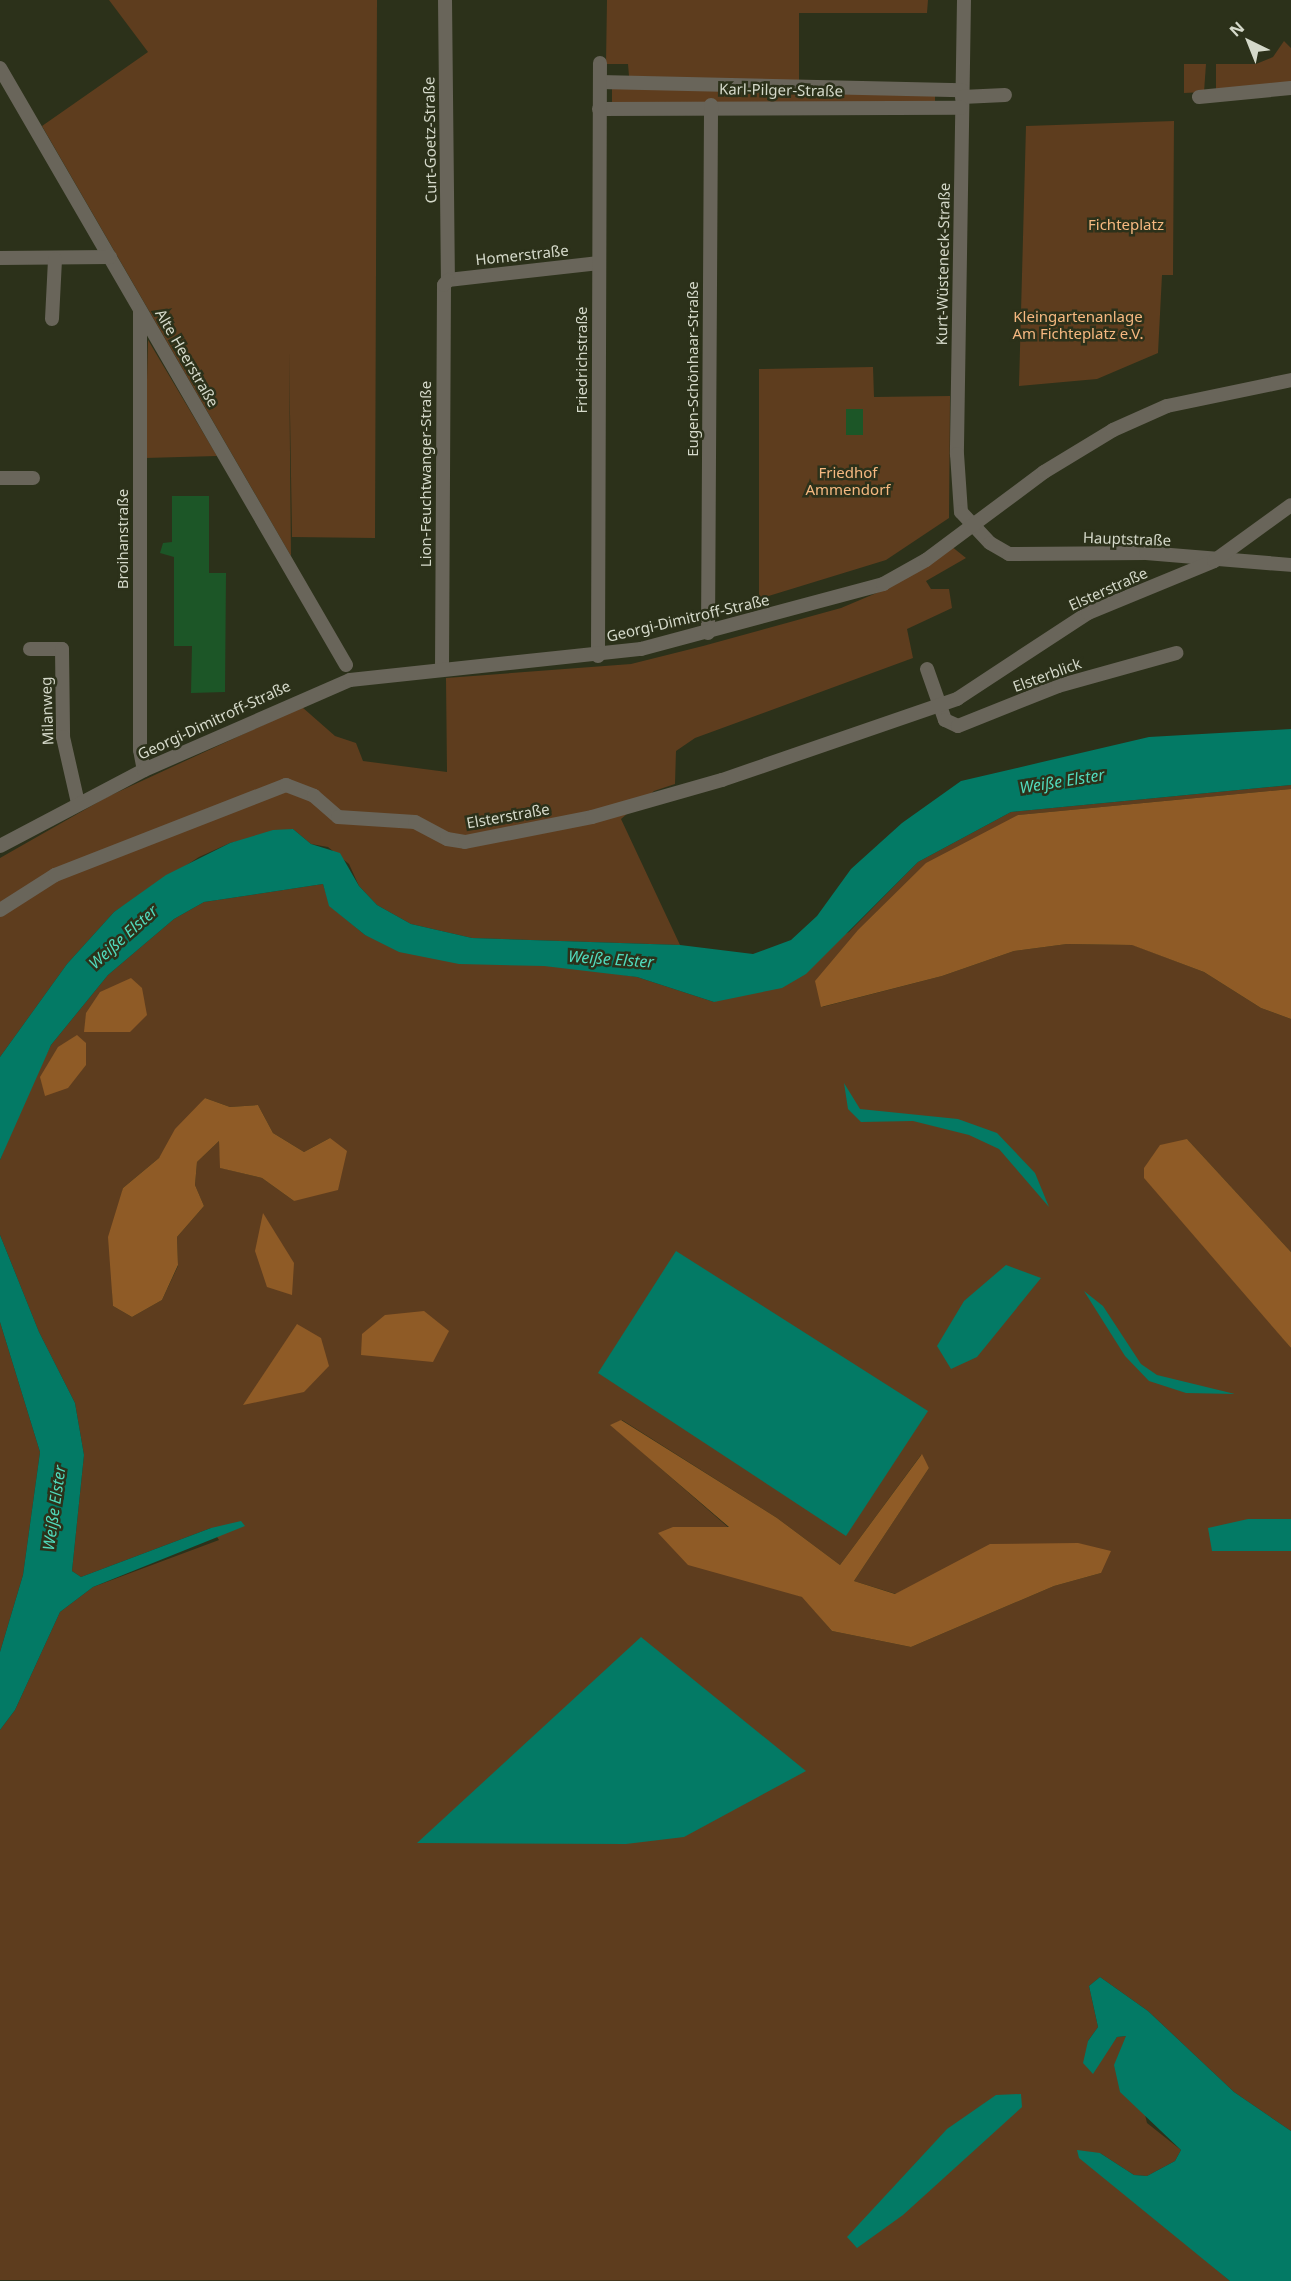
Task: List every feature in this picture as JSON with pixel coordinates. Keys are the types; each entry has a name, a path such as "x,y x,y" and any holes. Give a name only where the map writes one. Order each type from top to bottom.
{"street":[{"name":"Curt-Goetz-Straße","path":"445,0 448,280"},
{"name":"Kurt-Wüsteneck-Straße","path":"964,0 957,454 961,512 971,525"},
{"name":"Friedrichstraße","path":"598,656 600,63"},
{"name":"Alte Heerstraße","path":"0,68 346,665"},
{"name":"Karl-Pilger-Straße","path":"600,82 962,98"},
{"path":"1199,97 1291,88"},
{"name":"Karl-Pilger-Straße","path":"599,109 1005,95"},
{"name":"Eugen-Schönhaar-Straße","path":"708,633 711,105"},
{"path":"0,258 110,257"},
{"path":"52,319 55,259"},
{"name":"Homerstraße","path":"448,280 599,263"},
{"name":"Lion-Feuchtwanger-Straße","path":"442,669 444,285 448,280"},
{"name":"Broihanstraße","path":"140,308 140,750 144,770"},
{"name":"Georgi-Dimitroff-Straße","path":"0,846 78,802 319,690 370,676 598,656 708,633 883,584 1053,466 1138,417 1205,396 1291,380"},
{"path":"0,478 33,478"},
{"name":"Elsterstraße","path":"0,910 55,875 266,789 301,789 338,817 387,817 416,822 447,839 482,841 714,782 957,699 1088,613 1214,561 1291,505"},
{"name":"Hauptstraße","path":"971,525 1009,554 1146,553 1214,561 1291,565"},
{"name":"Milanweg","path":"30,649 62,649 63,736 78,802"},
{"name":"Elsterblick","path":"940,706 945,720 958,726 1059,686 1176,653"},
{"path":"927,669 940,706"}],"green space":[{"path":"109,0 377,0 375,538 292,537 289,351 291,556 42,126 148,52"},
{"path":"607,0 928,0 927,13 799,13 799,83 629,76 628,64 606,64"},
{"path":"1284,41 1291,48 1291,82 1216,89 1216,64 1256,64 1273,57"},
{"path":"1184,64 1206,64 1204,92 1184,93"},
{"path":"612,83 935,92 935,106 612,106"},
{"name":"Kleingartenanlage Am Fichteplatz e.V.","path":"1174,121 1173,275 1162,275 1158,353 1097,379 1019,386 1026,126"},
{"path":"148,340 217,456 145,458"},
{"name":"Friedhof Ammendorf","path":"873,367 874,397 950,396 949,518 886,560 759,599 759,369"},
{"path":"951,546 966,558 926,581 931,589 949,589 952,608 907,629 913,658 695,738 676,751 675,784 654,791 621,819 680,945 472,938 411,924 377,905 359,886 349,864 328,847 311,844 293,829 230,843 199,857 114,912 67,964 0,1057 0,858 107,797 302,707 335,736 356,743 363,761 447,772 446,678 631,664 703,646 841,608 886,589"},
{"path":"1291,785 1291,789 1018,815 822,1007 942,976 1014,951 1067,944 1133,945 1204,972 1261,1008 1291,1019 1291,1252 1187,1139 1226,1269 1291,1348 1291,2131 1234,2092 1148,2011 1100,1977 1089,1986 1098,2027 1088,2041 1106,2052 1117,2037 1126,2036 1147,2123 1181,2150 1175,2161 1147,2176 1134,2175 1100,2153 1123,2190 1230,2281 0,2280 0,1730 15,1710 60,1612 93,1587 219,1540 211,1528 81,1577 72,1571 84,1455 75,1403 39,1332 0,1235 0,1160 22,1103 51,1045 108,975 174,919 204,902 323,884 330,906 365,935 637,977 714,1002 849,932 918,862 1011,812","holes":["205,1098 230,1107 258,1105 273,1133 304,1152 330,1138 294,1201 262,1178 221,1168 219,1141 197,1162 195,1185 204,1206 177,1237 178,1266 162,1300 132,1317 113,1306 112,1274 123,1188 159,1158","622,1420 777,1518 840,1565 921,1455 929,1468 854,1581 896,1594 935,1574 1101,1573 1054,1586 911,1647 832,1631 803,1597 755,1582 673,1527 729,1528 611,1425"]},
{"path":"0,1322 40,1452 23,1575 0,1652"}],"shaded area":[{"path":"1291,789 1291,1019 1261,1008 1204,972 1132,945 1067,944 1014,951 942,976 821,1007 815,981 858,930 926,863 1018,815"},
{"path":"131,978 142,988 147,1015 130,1032 84,1032 86,1013 100,992"},
{"path":"77,1035 86,1043 86,1065 68,1088 45,1096 40,1077 58,1047"},
{"path":"205,1098 230,1107 258,1105 273,1133 304,1152 330,1138 347,1151 338,1190 294,1201 262,1178 220,1168 219,1141 197,1162 195,1185 204,1206 177,1237 178,1265 162,1300 132,1317 113,1306 108,1237 123,1188 159,1158 175,1129"},
{"path":"1187,1139 1291,1252 1291,1348 1144,1178 1144,1168 1160,1145"},
{"path":"263,1213 294,1263 292,1295 267,1287 255,1251"},
{"path":"424,1311 449,1331 433,1362 361,1355 362,1334 385,1315"},
{"path":"297,1324 321,1338 329,1366 304,1392 243,1405"},
{"path":"621,1420 777,1518 840,1565 922,1454 929,1468 854,1581 895,1594 990,1544 1078,1543 1111,1551 1101,1573 1054,1586 911,1647 832,1631 802,1597 688,1565 658,1533 673,1527 729,1527 610,1425"}],"water":[{"name":"Weiße Elster","path":"1291,729 1291,785 1011,812 918,862 806,974 782,988 714,1002 637,977 544,966 459,964 399,952 365,935 329,906 323,884 204,902 174,919 108,975 51,1045 0,1160 0,1057 67,964 114,912 166,875 230,843 273,830 293,829 311,844 340,853 359,886 377,905 411,924 472,938 680,945 753,954 791,940 817,916 851,869 902,823 961,781 1149,737"},
{"path":"844,1083 860,1109 958,1119 997,1133 1035,1173 1049,1207 999,1149 969,1135 913,1121 861,1122 848,1109"},
{"name":"Weiße Elster","path":"0,1235 39,1332 75,1403 84,1455 72,1571 81,1577 211,1528 241,1521 245,1526 93,1587 60,1612 15,1710 0,1730 0,1652 23,1575 40,1452 0,1322"},
{"path":"676,1251 928,1411 846,1536 598,1373"},
{"path":"1006,1265 1041,1278 977,1357 951,1369 937,1346 964,1301"},
{"path":"1084,1291 1103,1306 1141,1364 1157,1375 1235,1394 1186,1393 1149,1381 1125,1356"},
{"path":"1248,1519 1291,1519 1291,1551 1212,1551 1208,1528"},
{"path":"641,1637 806,1771 684,1837 626,1844 417,1843"},
{"path":"1100,1977 1148,2011 1234,2092 1291,2131 1291,2281 1230,2281 1079,2158 1077,2150 1100,2153 1134,2175 1147,2176 1175,2161 1181,2150 1120,2092 1114,2065 1126,2036 1117,2037 1093,2074 1083,2063 1088,2041 1098,2027 1089,1986"},
{"path":"1021,2094 1022,2107 903,2215 857,2248 847,2237 947,2129 996,2095"}],"building":[{"path":"846,409 863,409 863,435 846,435"},
{"path":"172,496 209,496 209,573 226,573 225,692 191,693 192,646 174,646 174,557 160,553 163,543 172,542"}],"park label":[{"name":"Fichteplatz","path":"1126,225"}]}
